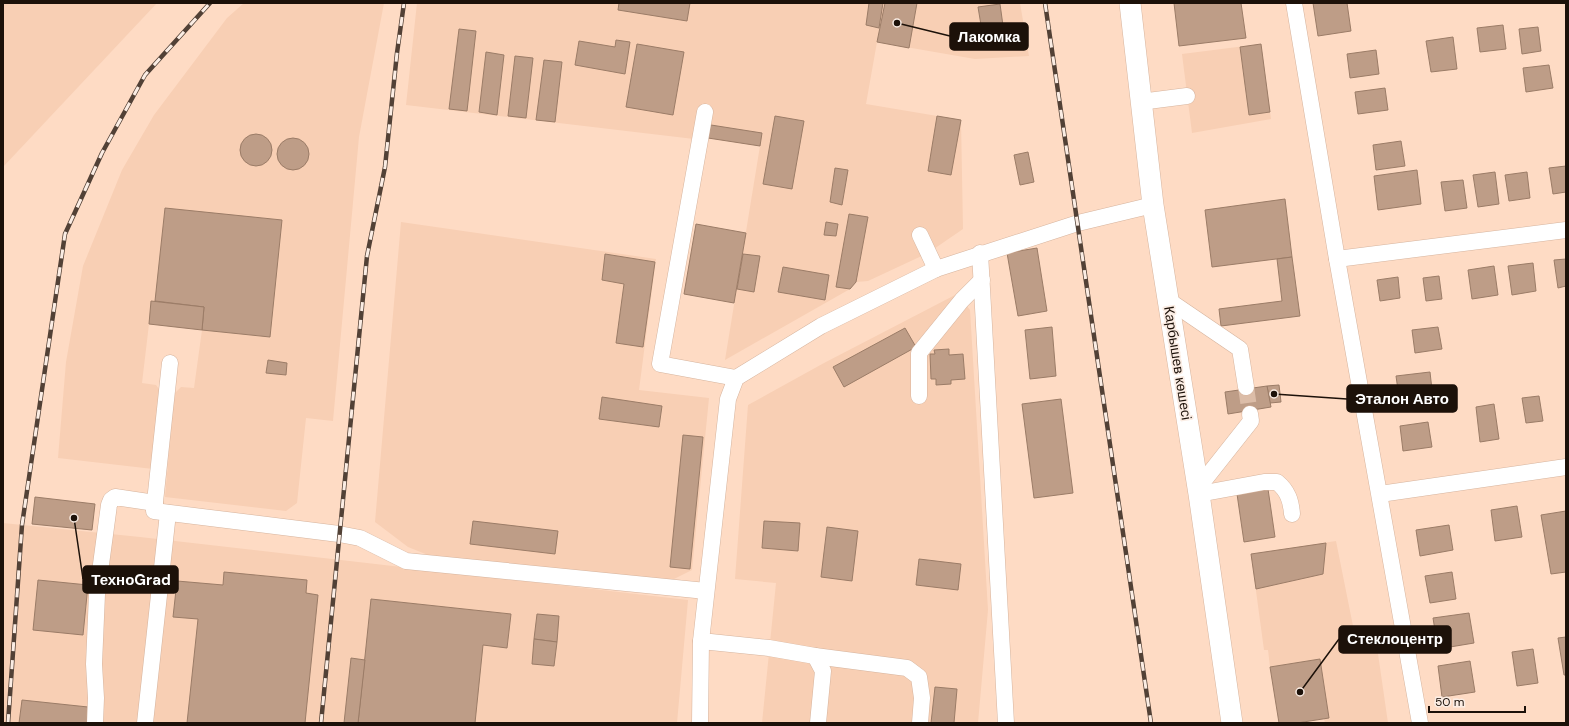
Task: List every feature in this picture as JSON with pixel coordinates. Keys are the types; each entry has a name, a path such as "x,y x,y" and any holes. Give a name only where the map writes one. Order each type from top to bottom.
{"main road":[{"name":"Карбышев көшесі","path":"1130,3 1140,102 1153,205 1199,491 1232,723"}],"street":[{"path":"1294,3 1337,259 1420,723"},
{"path":"1140,102 1187,96"},
{"path":"705,112 660,364 736,378"},
{"path":"700,723 701,641 706,590 728,399 736,378 820,326 936,269 980,253 1078,223 1153,205"},
{"path":"1337,259 1566,230"},
{"path":"920,235 936,269"},
{"path":"980,253 1006,723"},
{"path":"920,396 919,353 962,300 982,280"},
{"path":"1168,300 1240,349 1246,387"},
{"path":"145,723 170,363"},
{"path":"1199,491 1251,420 1250,414"},
{"path":"1380,494 1566,467"},
{"path":"1199,491 1264,482 1277,482 1284,488 1291,501 1292,514"},
{"path":"95,723 96,698 94,664 97,594 109,505 111,500 115,497 159,509 360,538 406,561 706,590"},
{"path":"701,641 769,648 815,656 907,668 919,677 922,698 920,723"},
{"path":"815,656 823,671 818,723"}],"shaded area":[{"path":"3,3 157,3 3,167"},
{"path":"244,3 384,3 359,137 333,421 306,418 297,503 286,511 165,497 174,394 181,387 194,388 202,330 149,324 142,383 156,385 161,392 153,469 58,458 66,362 83,266 122,170 154,115 227,18"},
{"path":"417,3 1020,3 1029,56 975,59 877,42 866,104 961,120 963,229 928,253 868,281 856,282 850,289 725,360 760,146 708,138 694,139 406,105"},
{"path":"1261,44 1271,119 1192,133 1182,54"},
{"path":"401,222 656,259 639,390 709,398 692,570 668,582 428,555 408,547 375,522"},
{"path":"957,294 970,310 988,610 978,723 762,723 776,583 735,579 748,405 824,363"},
{"path":"3,523 140,537 688,600 677,723 3,723"},
{"path":"1336,541 1355,636 1375,633 1388,723 1325,723 1324,719 1329,718 1320,659 1270,667 1268,650 1264,650 1251,554"}],"building":[{"path":"619,3 690,3 687,21 618,10"},
{"path":"869,3 883,3 879,28 866,25"},
{"path":"885,3 917,3 909,48 877,42"},
{"path":"1174,3 1241,3 1246,38 1179,46"},
{"path":"1313,3 1347,3 1351,31 1318,36"},
{"path":"1000,4 1005,40 984,43 978,7"},
{"path":"1503,25 1506,49 1480,52 1477,28"},
{"path":"1538,27 1541,51 1522,54 1519,29"},
{"path":"459,29 476,31 467,111 449,109"},
{"path":"1453,37 1457,69 1431,72 1426,41"},
{"path":"616,40 630,42 625,74 575,65 579,41 615,47"},
{"path":"637,44 684,52 673,115 626,107"},
{"path":"1261,44 1270,112 1249,115 1240,47"},
{"path":"1376,50 1379,74 1350,78 1347,54"},
{"path":"486,52 504,55 497,115 479,112"},
{"path":"515,56 533,58 526,118 508,116"},
{"path":"544,60 562,62 555,122 536,120"},
{"path":"1549,65 1553,88 1526,92 1523,68"},
{"path":"1385,88 1388,110 1358,114 1355,92"},
{"path":"775,116 804,121 792,189 763,184"},
{"path":"937,116 961,120 951,175 928,171"},
{"path":"711,125 762,133 760,146 708,138"},
{"path":"253,134 259,134 268,138 272,150 268,162 259,166 253,166 244,162 240,153 240,147 244,138"},
{"path":"290,138 296,138 305,142 309,154 305,166 296,170 290,170 281,166 277,157 277,151 281,142"},
{"path":"1401,141 1405,166 1376,170 1373,145"},
{"path":"1028,152 1034,182 1020,185 1014,155"},
{"path":"1566,166 1566,192 1553,194 1549,168"},
{"path":"835,168 848,170 842,205 830,202"},
{"path":"1417,170 1421,204 1378,210 1374,176"},
{"path":"1495,172 1499,204 1478,207 1473,175"},
{"path":"1527,172 1530,198 1509,201 1505,175"},
{"path":"1463,180 1467,208 1445,211 1441,182"},
{"path":"1285,199 1292,257 1212,267 1205,210"},
{"path":"165,208 282,220 270,337 202,330 204,307 155,301"},
{"path":"849,214 868,217 856,282 850,289 836,287"},
{"path":"826,222 838,224 836,236 824,235"},
{"path":"696,224 746,233 734,303 684,294"},
{"path":"1037,248 1047,311 1018,316 1007,253"},
{"path":"605,254 655,262 643,347 616,343 624,284 602,280"},
{"path":"743,254 760,256 754,292 737,289"},
{"path":"1292,257 1300,316 1221,326 1219,309 1282,301 1277,259"},
{"path":"1566,259 1566,286 1558,288 1554,260"},
{"path":"1533,263 1536,291 1512,295 1508,266"},
{"path":"1494,266 1498,295 1472,299 1468,270"},
{"path":"783,267 829,275 825,300 778,292"},
{"path":"1439,276 1442,299 1426,301 1423,278"},
{"path":"1398,277 1400,298 1380,301 1377,280"},
{"path":"151,301 204,307 202,330 149,324"},
{"path":"1052,327 1056,376 1030,379 1025,330"},
{"path":"1438,327 1442,349 1415,353 1412,330"},
{"path":"905,328 916,347 844,387 833,367"},
{"path":"949,349 949,355 963,354 965,379 951,380 951,384 936,385 936,379 931,379 930,354 935,354 934,350"},
{"path":"268,360 287,363 286,375 266,373"},
{"path":"1430,372 1433,399 1400,404 1396,376"},
{"path":"1279,385 1281,402 1270,403 1267,386"},
{"path":"1267,386 1271,407 1228,414 1225,392"},
{"path":"1539,396 1543,421 1526,423 1522,398"},
{"path":"602,397 662,406 659,427 599,419"},
{"path":"1061,399 1073,493 1034,498 1022,404"},
{"path":"1494,404 1499,439 1480,442 1476,407"},
{"path":"1428,422 1432,447 1403,451 1400,426"},
{"path":"683,435 703,437 690,569 670,567"},
{"path":"1268,489 1275,537 1244,542 1237,494"},
{"path":"35,497 95,504 92,530 32,524"},
{"path":"1517,506 1522,537 1495,541 1491,510"},
{"path":"1566,511 1566,572 1551,574 1541,515"},
{"path":"473,521 558,531 555,554 470,544"},
{"path":"764,521 800,523 798,551 762,548"},
{"path":"1449,525 1453,550 1420,556 1416,530"},
{"path":"827,527 858,531 852,581 821,577"},
{"path":"1326,543 1323,574 1256,589 1251,554"},
{"path":"919,559 961,564 958,590 916,585"},
{"path":"224,572 307,580 306,593 318,595 305,723 187,723 198,619 173,617 177,581 223,585"},
{"path":"1452,572 1456,599 1430,603 1425,576"},
{"path":"38,580 88,585 83,635 33,630"},
{"path":"371,599 511,614 507,648 483,645 475,723 358,723"},
{"path":"1469,613 1474,643 1438,649 1433,618"},
{"path":"537,614 559,616 557,642 534,639"},
{"path":"1566,637 1566,675 1564,675 1558,638"},
{"path":"534,639 557,642 554,666 532,664"},
{"path":"1533,649 1538,683 1517,686 1512,652"},
{"path":"351,658 365,660 358,723 344,723"},
{"path":"1320,659 1329,718 1297,723 1279,723 1270,667"},
{"path":"1470,661 1475,692 1442,697 1438,666"},
{"path":"935,687 957,689 954,723 931,723"},
{"path":"22,700 88,707 87,723 19,723"}],"tunnel":[{"path":"1246,387 1250,414"}],"railway":[{"path":"8,723 22,525 65,234 102,153 145,75 210,3"},
{"path":"321,723 367,256 385,167 404,3"},
{"path":"1045,3 1151,723"}],"place":[{"name":"Лакомка","path":"897,23"},
{"name":"Эталон Авто","path":"1274,394"},
{"name":"ТехноGrad","path":"74,518"},
{"name":"Стеклоцентр","path":"1300,692"}]}
